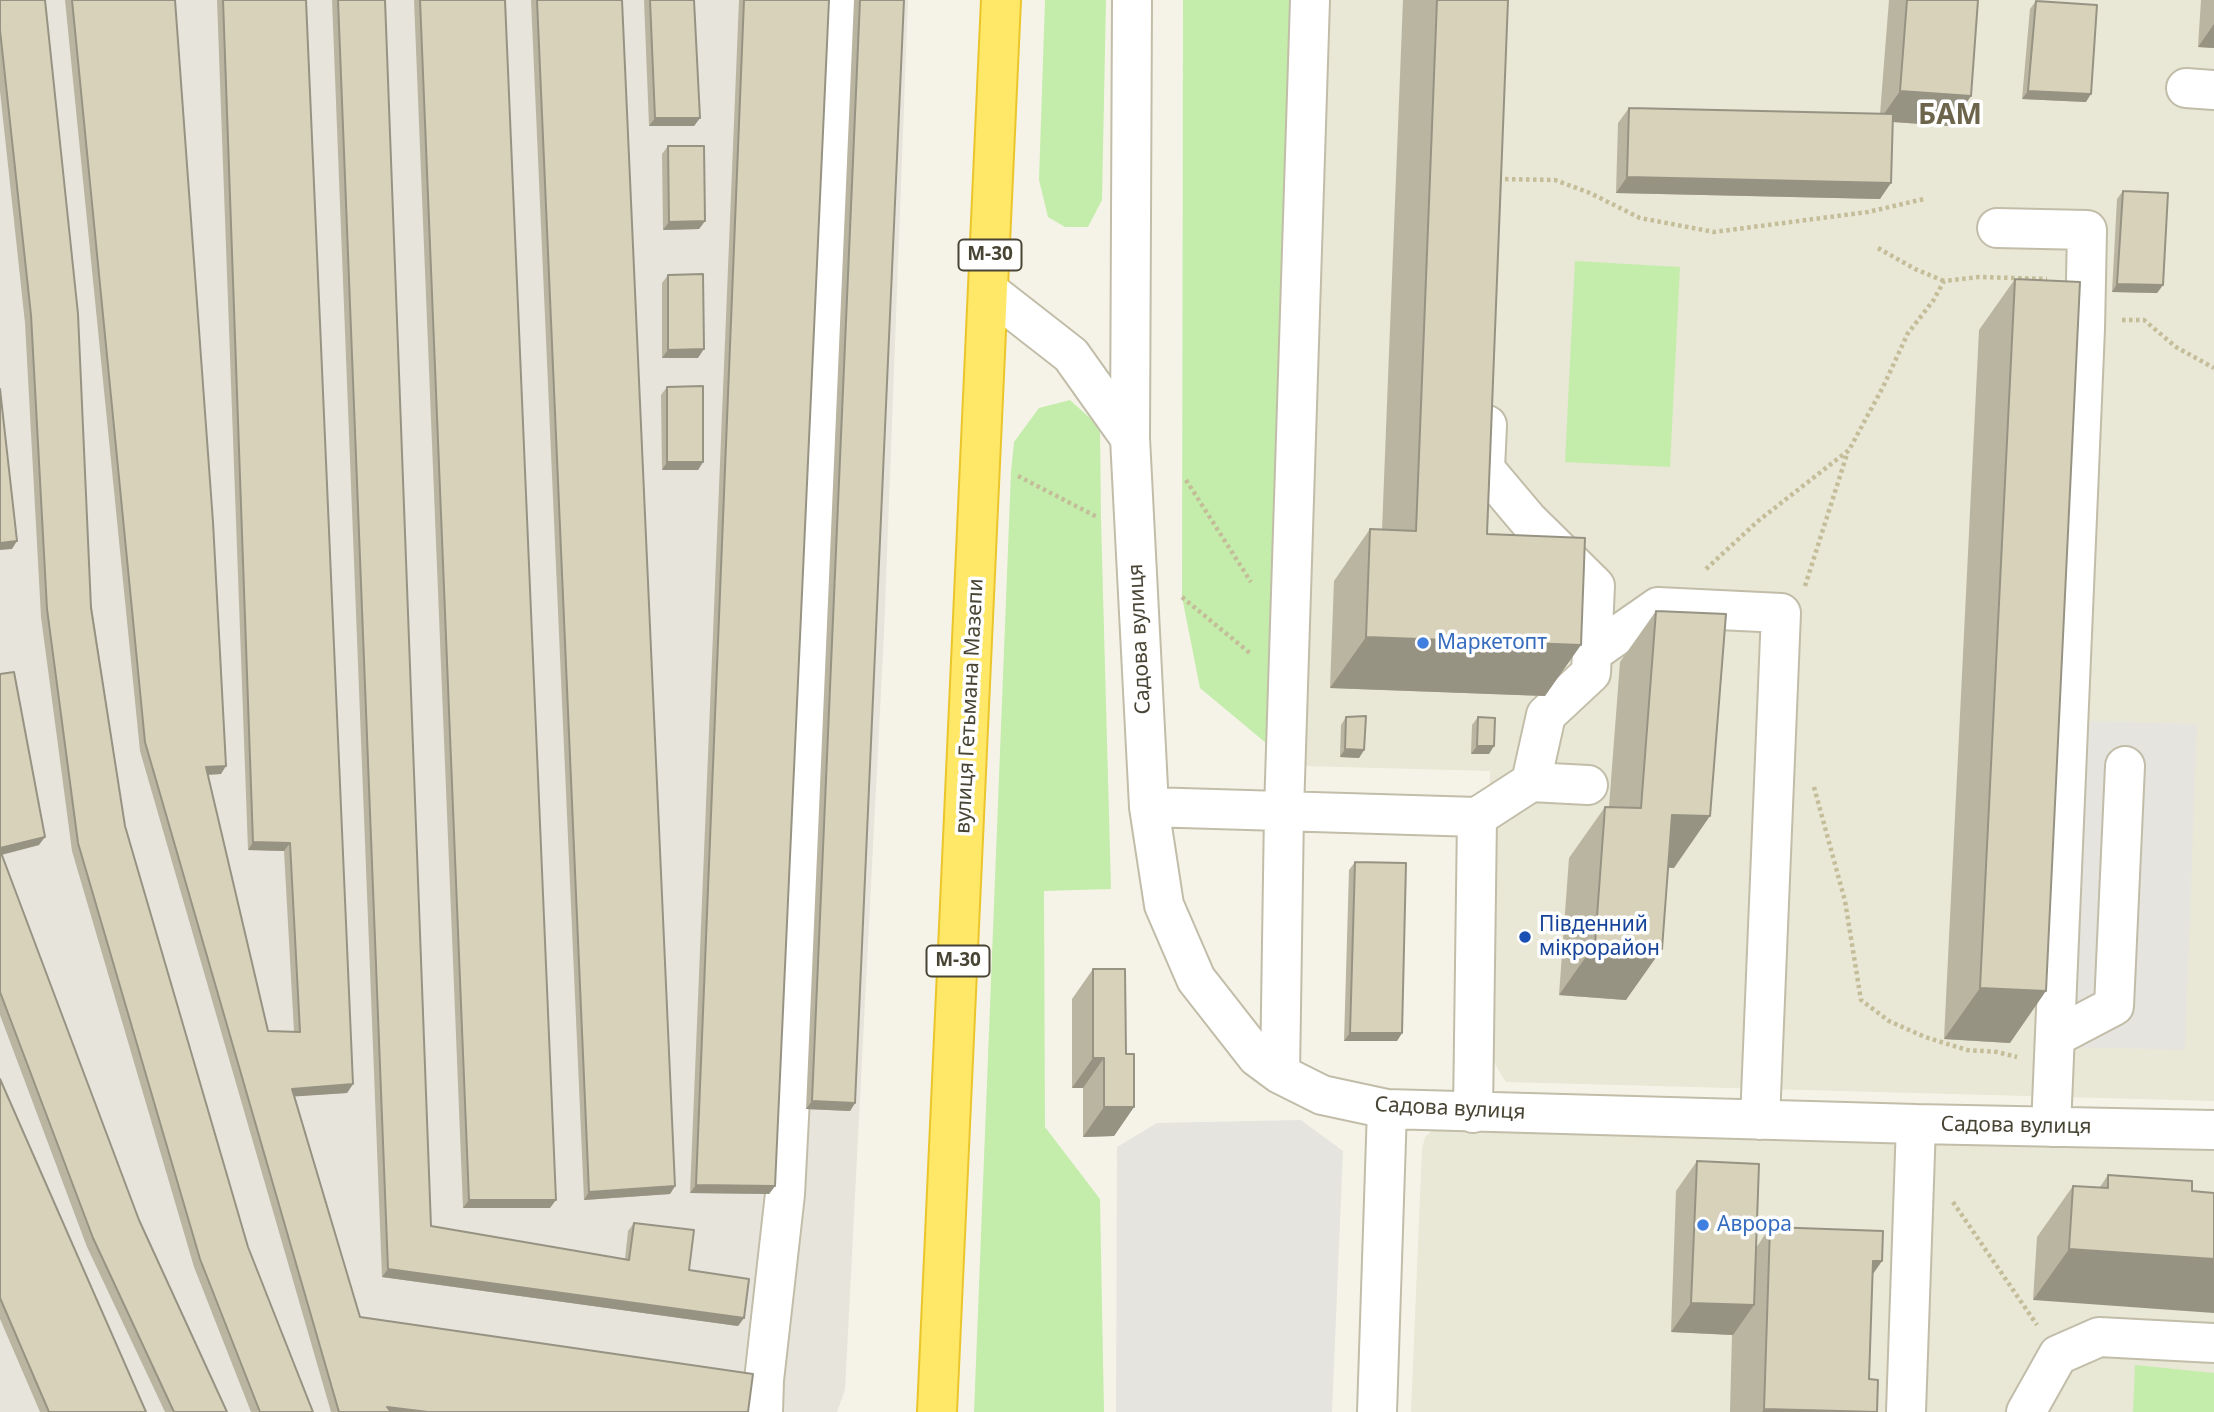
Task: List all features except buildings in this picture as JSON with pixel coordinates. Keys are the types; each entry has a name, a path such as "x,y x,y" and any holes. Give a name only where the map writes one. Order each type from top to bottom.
{"highway":[{"name":"вулиця Гетьмана Мазепи","path":"937,1412 1001,0"}],"street":[{"path":"763,1412 764,1380 785,1194 811,697 838,0"},
{"name":"Садова вулиця","path":"1132,0 1130,438 1149,807 1164,905 1196,979 1257,1057 1280,1074 1322,1095 1387,1109 2214,1130"},
{"path":"1280,1074 1284,811 1310,0"},
{"path":"1997,228 2087,230 2051,1127"},
{"path":"989,291 1072,355 1130,438"},
{"path":"1489,386 1485,469 1528,520 1595,586 1591,673 1546,715 1531,782"},
{"path":"1592,653 1658,607 1781,613 1759,1120"},
{"path":"2055,1037 2114,1006 2125,766"},
{"path":"1149,807 1478,817 1531,782 1588,785"},
{"path":"1473,1113 1478,817"},
{"path":"1377,1412 1387,1109"},
{"path":"1906,1412 1916,1124"},
{"path":"2026,1412 2058,1355 2099,1337 2214,1343"}],"path":[{"path":"1498,178 1555,180 1590,193 1640,218 1714,232 1867,212 1924,199"},
{"path":"1878,248 1914,269 1944,281 1979,277 2086,282"},
{"path":"1781,613 1795,612 1849,450 1908,333 1933,302 1944,281"},
{"path":"2085,319 2144,320 2176,347 2214,368"},
{"path":"1658,607 1708,568 1758,522 1849,450"},
{"path":"1011,472 1101,519"},
{"path":"1186,480 1256,591"},
{"path":"1182,597 1259,661"},
{"path":"1812,778 1845,901 1861,1000 1889,1021 1925,1037 1967,1050 1997,1052 2033,1062 2053,1077"},
{"path":"1952,1201 2058,1355"}],"shaded area":[{"path":"0,0 908,0 884,633 845,1390 837,1412 0,1412"},
{"path":"1324,0 2214,0 2214,1101 1506,1082 1496,1066 1485,1027 1490,771 1304,766"},
{"path":"2088,721 2197,724 2185,1050 2072,1047"},
{"path":"1301,1120 1343,1151 1332,1412 1116,1412 1117,1147 1157,1123"},
{"path":"1437,1126 2214,1144 2214,1412 1411,1412 1422,1149 1425,1137"}],"green space":[{"path":"1045,0 1106,0 1102,200 1088,227 1065,227 1048,217 1039,180"},
{"path":"1183,0 1294,0 1266,743 1200,688 1182,597"},
{"path":"1575,261 1680,267 1670,467 1565,462"},
{"path":"1070,400 1100,427 1111,889 1044,891 1045,1127 1100,1199 1104,1412 974,1412 1011,472 1014,442 1039,408"},
{"path":"2135,1365 2214,1373 2214,1412 2133,1412"}],"place":[{"name":"Маркетопт","path":"1423,643"},
{"name":"Південний мікрорайон","path":"1525,937"},
{"name":"Аврора","path":"1703,1225"}],"district":[{"name":"БАМ","path":"1950,116"}]}
